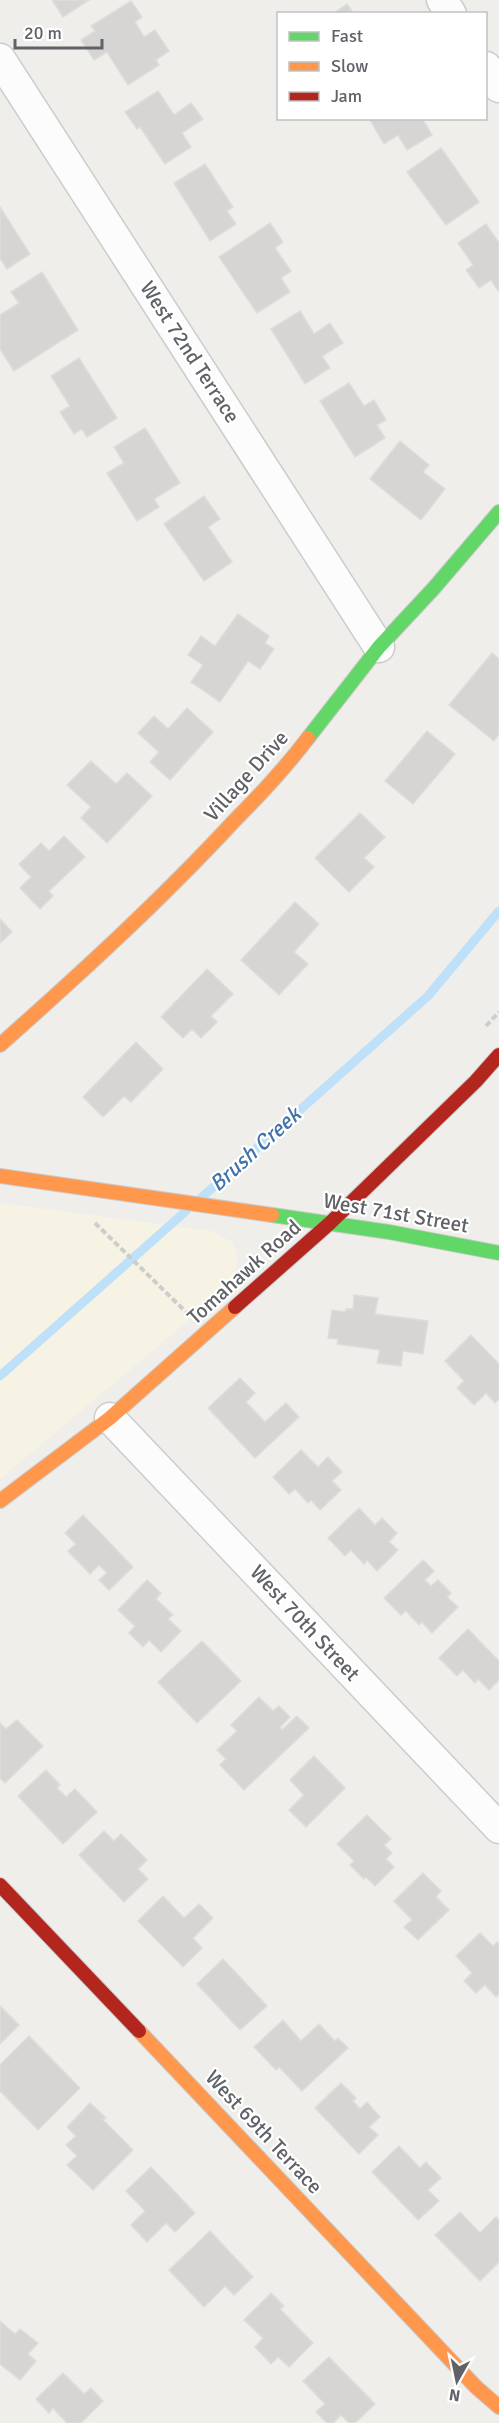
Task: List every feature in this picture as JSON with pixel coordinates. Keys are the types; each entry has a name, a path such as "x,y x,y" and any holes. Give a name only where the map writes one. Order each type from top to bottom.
{"street":[{"name":"West 72nd Terrace","path":"0,59 380,647"},
{"path":"487,69 499,87"},
{"name":"Village Drive","path":"0,1045 114,943 206,852 289,763 380,647 499,512"},
{"name":"Tomahawk Road","path":"0,1501 110,1418 330,1223 476,1081 499,1055"},
{"name":"West 71st Street","path":"0,1176 389,1232 499,1253"},
{"name":"West 70th Street","path":"110,1418 499,1828"},
{"name":"West 69th Terrace","path":"0,1885 476,2386 499,2407"}],"path":[{"path":"109,1233 189,1314"}],"shaded area":[{"path":"0,1203 212,1231 232,1242 238,1259 234,1282 0,1479"}],"building":[{"path":"52,0 89,0 63,17"},
{"path":"131,1 142,17 135,22 144,37 155,30 169,51 156,60 159,65 128,85 107,52 94,60 81,40 95,31 91,26"},
{"path":"347,4 353,12 336,12"},
{"path":"158,91 174,115 191,103 203,119 182,133 191,147 165,164 140,127 137,129 125,112"},
{"path":"370,120 423,120 432,135 407,150 398,135 384,144"},
{"path":"441,148 479,202 446,225 407,172"},
{"path":"205,164 233,207 227,211 236,224 210,241 174,183"},
{"path":"0,207 30,254 7,269 0,258"},
{"path":"270,223 283,242 275,248 291,271 281,278 290,292 257,313 219,257"},
{"path":"486,224 499,243 499,292 491,280 479,288 466,270 473,265 458,243"},
{"path":"42,272 78,330 14,371 0,349 0,315 19,303 11,292"},
{"path":"300,311 314,334 330,323 343,343 322,356 330,368 305,384 271,329"},
{"path":"79,358 117,418 87,437 82,429 74,434 60,412 70,406 51,376"},
{"path":"349,383 364,406 374,400 386,420 377,425 385,438 355,457 320,401"},
{"path":"145,428 180,483 154,499 159,507 137,521 107,473 124,463 114,447"},
{"path":"400,441 429,465 423,472 445,489 421,520 370,479"},
{"path":"204,496 220,519 208,527 232,562 204,581 164,524"},
{"path":"238,614 269,636 265,643 274,649 260,669 248,661 220,702 191,682 203,665 188,655 201,636 215,646"},
{"path":"492,653 499,659 499,734 494,741 449,705"},
{"path":"187,708 213,732 170,780 150,762 159,752 138,733 154,716 168,729"},
{"path":"427,731 455,754 413,804 385,781"},
{"path":"91,761 116,784 127,773 152,796 107,843 81,818 91,807 67,785"},
{"path":"360,813 385,837 364,858 374,867 349,892 315,858"},
{"path":"64,836 85,857 49,891 53,896 40,909 20,888 31,877 19,864 41,843 49,851"},
{"path":"295,902 319,924 294,952 308,964 279,995 241,960"},
{"path":"0,919 12,932 0,943"},
{"path":"207,969 233,994 211,1016 217,1022 201,1038 192,1029 183,1038 161,1017"},
{"path":"136,1042 163,1069 131,1102 124,1096 103,1117 83,1097"},
{"path":"354,1295 378,1298 375,1314 428,1321 423,1354 403,1351 401,1366 377,1363 380,1350 337,1344 338,1339 328,1338 332,1310 346,1312 346,1309 353,1309"},
{"path":"471,1335 499,1364 499,1399 495,1403 486,1393 474,1405 457,1388 464,1381 445,1361"},
{"path":"240,1378 255,1393 246,1402 265,1422 286,1403 299,1417 255,1458 208,1408"},
{"path":"301,1450 318,1467 328,1457 342,1472 332,1481 341,1490 320,1510 311,1500 308,1503 295,1489 289,1494 273,1477"},
{"path":"359,1508 375,1525 382,1518 397,1533 389,1542 398,1550 377,1571 367,1560 364,1564 351,1550 345,1556 328,1538"},
{"path":"83,1515 133,1567 109,1590 99,1580 107,1573 99,1565 90,1574 68,1551 76,1544 65,1533"},
{"path":"423,1560 434,1571 425,1580 431,1586 438,1580 451,1593 447,1597 458,1607 432,1633 422,1622 419,1625 406,1611 401,1615 384,1598"},
{"path":"147,1580 161,1593 156,1599 173,1615 168,1619 181,1631 161,1652 149,1640 143,1647 129,1633 135,1626 118,1610"},
{"path":"468,1629 499,1661 499,1680 489,1690 478,1679 475,1683 463,1670 457,1676 439,1658"},
{"path":"202,1641 241,1681 197,1723 158,1682"},
{"path":"259,1697 273,1711 279,1706 290,1717 280,1727 282,1730 297,1716 309,1728 244,1790 220,1765 226,1759 217,1750 237,1731 231,1725"},
{"path":"17,1720 43,1746 5,1783 0,1778 0,1723 6,1729"},
{"path":"314,1756 345,1788 306,1827 289,1810 304,1795 290,1780"},
{"path":"46,1770 60,1785 57,1788 66,1797 75,1789 97,1812 63,1844 18,1796"},
{"path":"367,1815 391,1839 384,1845 392,1853 386,1859 394,1867 375,1886 350,1865 354,1861 337,1844"},
{"path":"104,1831 114,1841 121,1834 147,1860 138,1869 148,1879 124,1902 79,1855"},
{"path":"423,1873 441,1891 436,1897 449,1910 418,1940 404,1927 412,1920 394,1901"},
{"path":"163,1896 184,1918 199,1904 213,1918 193,1938 202,1948 183,1967 138,1921"},
{"path":"480,1933 493,1946 497,1942 499,1944 499,1994 496,1997 485,1985 476,1993 464,1981 472,1973 456,1956"},
{"path":"223,1959 267,2006 240,2030 197,1984"},
{"path":"0,2006 19,2025 0,2044"},
{"path":"283,2020 301,2041 319,2024 335,2041 338,2038 348,2048 302,2091 279,2067 276,2070 254,2047"},
{"path":"29,2036 80,2088 38,2130 0,2091 0,2065"},
{"path":"341,2083 356,2098 353,2101 360,2109 367,2102 380,2117 369,2127 378,2135 359,2154 315,2108"},
{"path":"90,2103 106,2118 103,2120 133,2150 93,2190 67,2165 77,2156 66,2145 76,2136 67,2127"},
{"path":"399,2146 420,2168 426,2162 441,2178 428,2190 439,2201 418,2220 372,2172"},
{"path":"151,2167 195,2213 175,2232 166,2223 147,2242 131,2225 145,2211 126,2191"},
{"path":"460,2212 480,2233 496,2217 499,2220 499,2262 480,2281 435,2235"},
{"path":"210,2231 253,2277 234,2295 225,2286 204,2307 169,2270"},
{"path":"271,2293 284,2306 280,2309 313,2343 289,2367 278,2357 271,2364 255,2347 263,2338 244,2320"},
{"path":"0,2321 15,2334 20,2329 38,2343 28,2354 36,2361 20,2380 0,2364"},
{"path":"329,2357 375,2404 355,2423 349,2423 341,2415 333,2423 327,2423 316,2412 325,2404 303,2381"},
{"path":"63,2373 84,2394 91,2388 103,2401 81,2423 67,2423 53,2408 49,2413 36,2399"}],"waterway":[{"name":"Brush Creek","path":"201,1198 428,996 499,911"},
{"name":"Brush Creek","path":"0,1376 186,1211"}],"traffic: fast":[{"path":"308,738 379,647 434,588 499,512"},
{"path":"272,1215 389,1232 499,1253"}],"traffic: slow":[{"path":"0,1045 178,879 264,790 308,738"},
{"path":"0,1176 272,1215"},
{"path":"0,1501 110,1418 235,1307"},
{"path":"139,2031 476,2387 499,2407"}],"traffic: jam":[{"path":"235,1307 330,1223 476,1081 499,1055"},
{"path":"0,1885 139,2031"}]}
